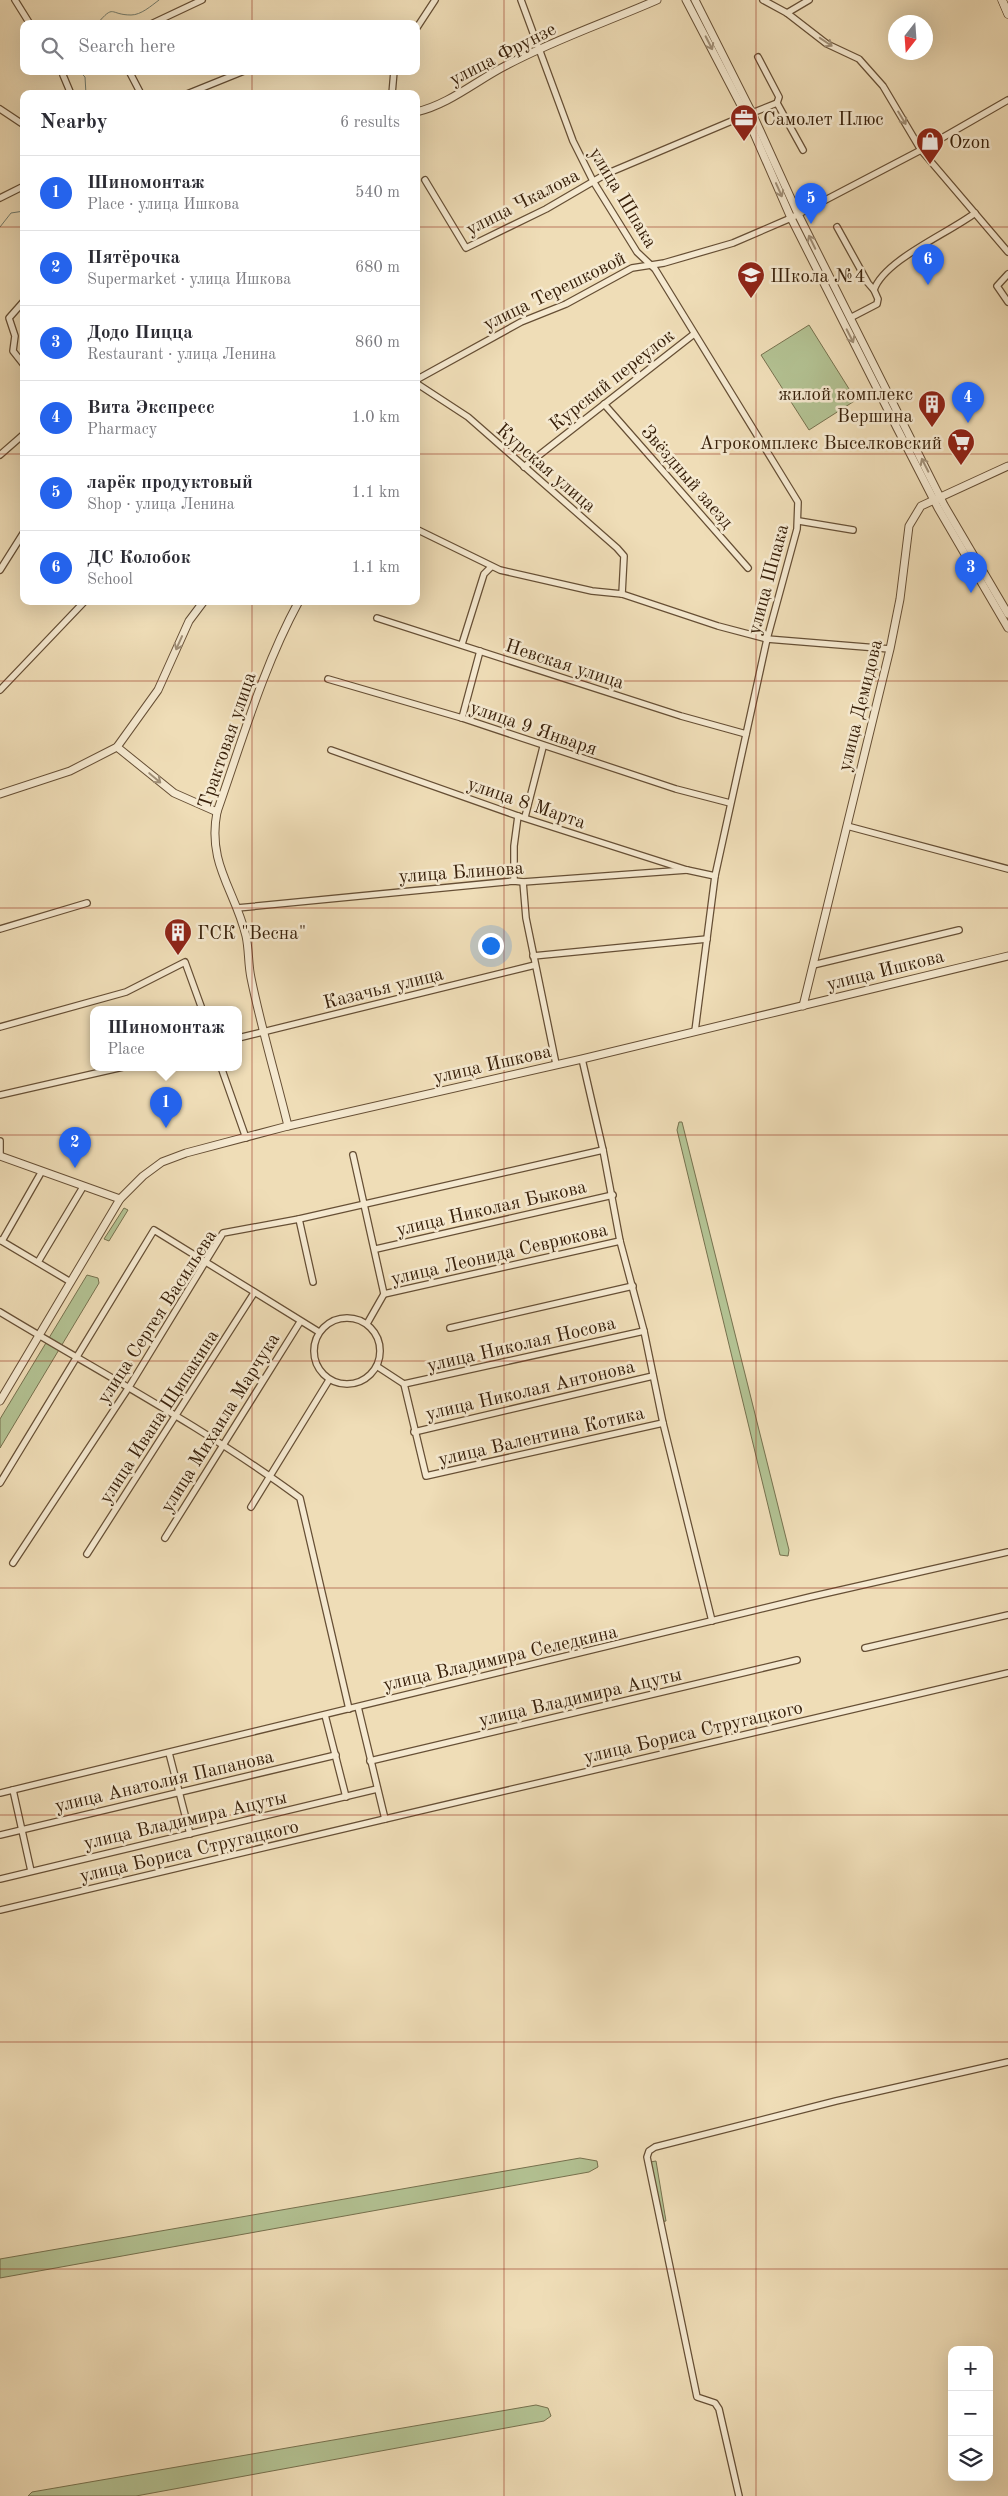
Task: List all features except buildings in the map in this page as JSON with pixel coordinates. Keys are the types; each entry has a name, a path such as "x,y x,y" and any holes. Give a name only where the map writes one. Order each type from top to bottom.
{"main road":[{"path":"1002,0 1008,14"}],"street":[{"path":"15,0 28,20"},
{"path":"160,20 202,0"},
{"path":"420,23 435,0"},
{"name":"улица Шпака","path":"521,0 541,48 573,141 593,181 637,252 654,269 798,502 799,521 767,638 715,876 696,1031"},
{"name":"улица Фрунзе","path":"420,111 441,103 505,66 541,48 657,0"},
{"path":"686,0 749,114"},
{"path":"695,0 795,216 938,498 1008,628"},
{"path":"763,0 787,13 827,44 859,59 883,86 921,150 1008,252"},
{"path":"787,13 809,0"},
{"path":"758,56 779,97 777,104 803,150"},
{"path":"63,75 69,90"},
{"path":"131,75 139,90"},
{"path":"197,90 234,75"},
{"path":"392,90 394,75"},
{"name":"улица Терешковой","path":"420,380 521,322 566,304 632,268 664,263 733,243 795,216 921,150 1008,100"},
{"name":"улица Чкалова","path":"425,180 466,248 546,209 593,181 749,114 777,104"},
{"path":"0,110 20,122"},
{"path":"0,198 20,188"},
{"path":"874,290 876,282 898,263 975,213"},
{"path":"795,216 850,318 938,498 1008,614"},
{"path":"837,227 878,299 877,304 850,318"},
{"path":"1008,274 997,286 1008,302"},
{"path":"20,306 10,318 15,336 13,351 20,360"},
{"name":"Курский переулок","path":"524,467 694,334"},
{"name":"Курская улица","path":"420,385 468,418 624,556 622,594"},
{"name":"Звёздный заезд","path":"604,404 748,568"},
{"path":"0,456 20,438"},
{"name":"улица Демидова","path":"803,1006 890,649 900,599 909,526 917,510 938,498 1008,466"},
{"path":"799,521 853,530"},
{"path":"420,531 483,560 491,567 592,591 622,594 718,626 767,638 890,649"},
{"path":"0,570 20,538"},
{"path":"462,644 484,574 491,567"},
{"path":"0,690 81,605"},
{"path":"0,794 70,771 117,747 158,690 189,621 201,605"},
{"name":"Трактовая улица","path":"288,1126 250,976 246,937 237,908 220,867 215,838 217,812 279,640 297,605"},
{"name":"Невская улица","path":"377,618 682,716 746,734"},
{"path":"462,718 480,651"},
{"name":"улица 9 Января","path":"328,679 462,718 543,747 676,790 730,803"},
{"path":"117,747 174,793 217,812"},
{"path":"514,881 514,846 543,747"},
{"name":"улица 8 Марта","path":"331,750 521,817 686,870 715,876"},
{"path":"847,826 1008,869"},
{"name":"улица Блинова","path":"237,908 514,881 523,882 686,870"},
{"path":"523,882 526,918 556,1064"},
{"path":"0,929 87,904"},
{"path":"812,966 959,930"},
{"path":"533,956 707,939"},
{"name":"улица Ишкова","path":"0,1401 69,1281 120,1199 143,1176 162,1162 186,1153 288,1126 582,1059 1008,956"},
{"path":"0,1027 126,992 185,962 201,1006"},
{"name":"Казачья улица","path":"242,1037 535,965"},
{"path":"582,1059 613,1195 620,1241 644,1331 663,1423 712,1621"},
{"path":"0,1095 105,1071"},
{"path":"222,1071 246,1138"},
{"path":"0,1141 0,1156 120,1199"},
{"name":"улица Сергея Васильева","path":"13,1562 129,1387 223,1233 299,1219 603,1150"},
{"path":"353,1155 376,1249 384,1294 368,1322"},
{"path":"42,1171 1,1241 69,1281"},
{"path":"38,1262 83,1187"},
{"name":"улица Николая Быкова","path":"376,1249 613,1195"},
{"path":"299,1219 313,1282"},
{"path":"0,1483 75,1356 154,1230 319,1332"},
{"name":"улица Леонида Севрюкова","path":"384,1294 620,1241"},
{"path":"450,1328 633,1286"},
{"name":"улица Ивана Щипакина","path":"87,1554 254,1293"},
{"path":"0,1312 129,1387 268,1475 300,1498 349,1709"},
{"path":"342,1317 368,1322 382,1352 378,1367 369,1377 358,1382 346,1384 329,1380 316,1366 313,1355 314,1344 319,1332 330,1322 342,1317"},
{"name":"улица Михаила Марчука","path":"165,1538 221,1445 300,1322"},
{"name":"улица Николая Носова","path":"404,1384 644,1331"},
{"path":"378,1367 404,1384 414,1432"},
{"name":"улица Николая Антонова","path":"414,1432 653,1376"},
{"path":"251,1506 268,1475 329,1380"},
{"name":"улица Валентина Котика","path":"414,1432 426,1476 663,1423"},
{"name":"улица Владимира Селедкина","path":"0,1793 712,1621 1008,1552"},
{"path":"865,1648 1008,1615"},
{"name":"улица Владимира Ацуты","path":"370,1761 798,1660"},
{"name":"улица Бориса Стругацкого","path":"0,1910 1008,1672"},
{"path":"358,1707 385,1819"},
{"path":"325,1715 346,1796"},
{"path":"169,1753 190,1834"},
{"name":"улица Анатолия Папанова","path":"0,1835 336,1755"},
{"name":"улица Владимира Ацуты","path":"0,1879 377,1789"},
{"path":"13,1790 31,1871"},
{"path":"740,2496 719,2409 715,2403 697,2397 647,2157 649,2151 655,2147 827,2104 1008,2062"}],"green space":[{"path":"799,223 935,489 933,491 797,224"},
{"path":"809,325 856,400 809,430 761,355"},
{"path":"679,1122 682,1122 789,1550 788,1556 780,1555 677,1130"},
{"path":"124,1208 128,1210 109,1241 104,1239"},
{"path":"87,1275 98,1278 99,1283 0,1448 0,1419"},
{"path":"580,2158 597,2161 598,2167 589,2172 0,2278 0,2259"},
{"path":"656,2161 666,2221 660,2222 650,2162"},
{"path":"536,2405 548,2408 551,2416 544,2421 136,2496 28,2496 32,2492"}],"waterway":[{"path":"101,20 110,12 124,15 138,14 159,0"},
{"path":"83,75 85,77 86,90"},
{"path":"0,227 11,213 20,212"}],"place":[{"name":"Самолет Плюс","path":"744,142"},
{"name":"Ozon","path":"930,165"},
{"name":"ларёк продуктовый","path":"811,224"},
{"name":"ДС Колобок","path":"928,285"},
{"name":"Школа №4","path":"751,299"},
{"name":"Вита Экспресс","path":"968,423"},
{"name":"жилой комплекс Вершина","path":"932,428"},
{"name":"Агрокомплекс Выселковский","path":"961,466"},
{"name":"Додо Пицца","path":"971,593"},
{"name":"ГСК \"Весна\"","path":"178,956"},
{"name":"Шиномонтаж","path":"166,1128"},
{"name":"Пятёрочка","path":"75,1168"}]}
